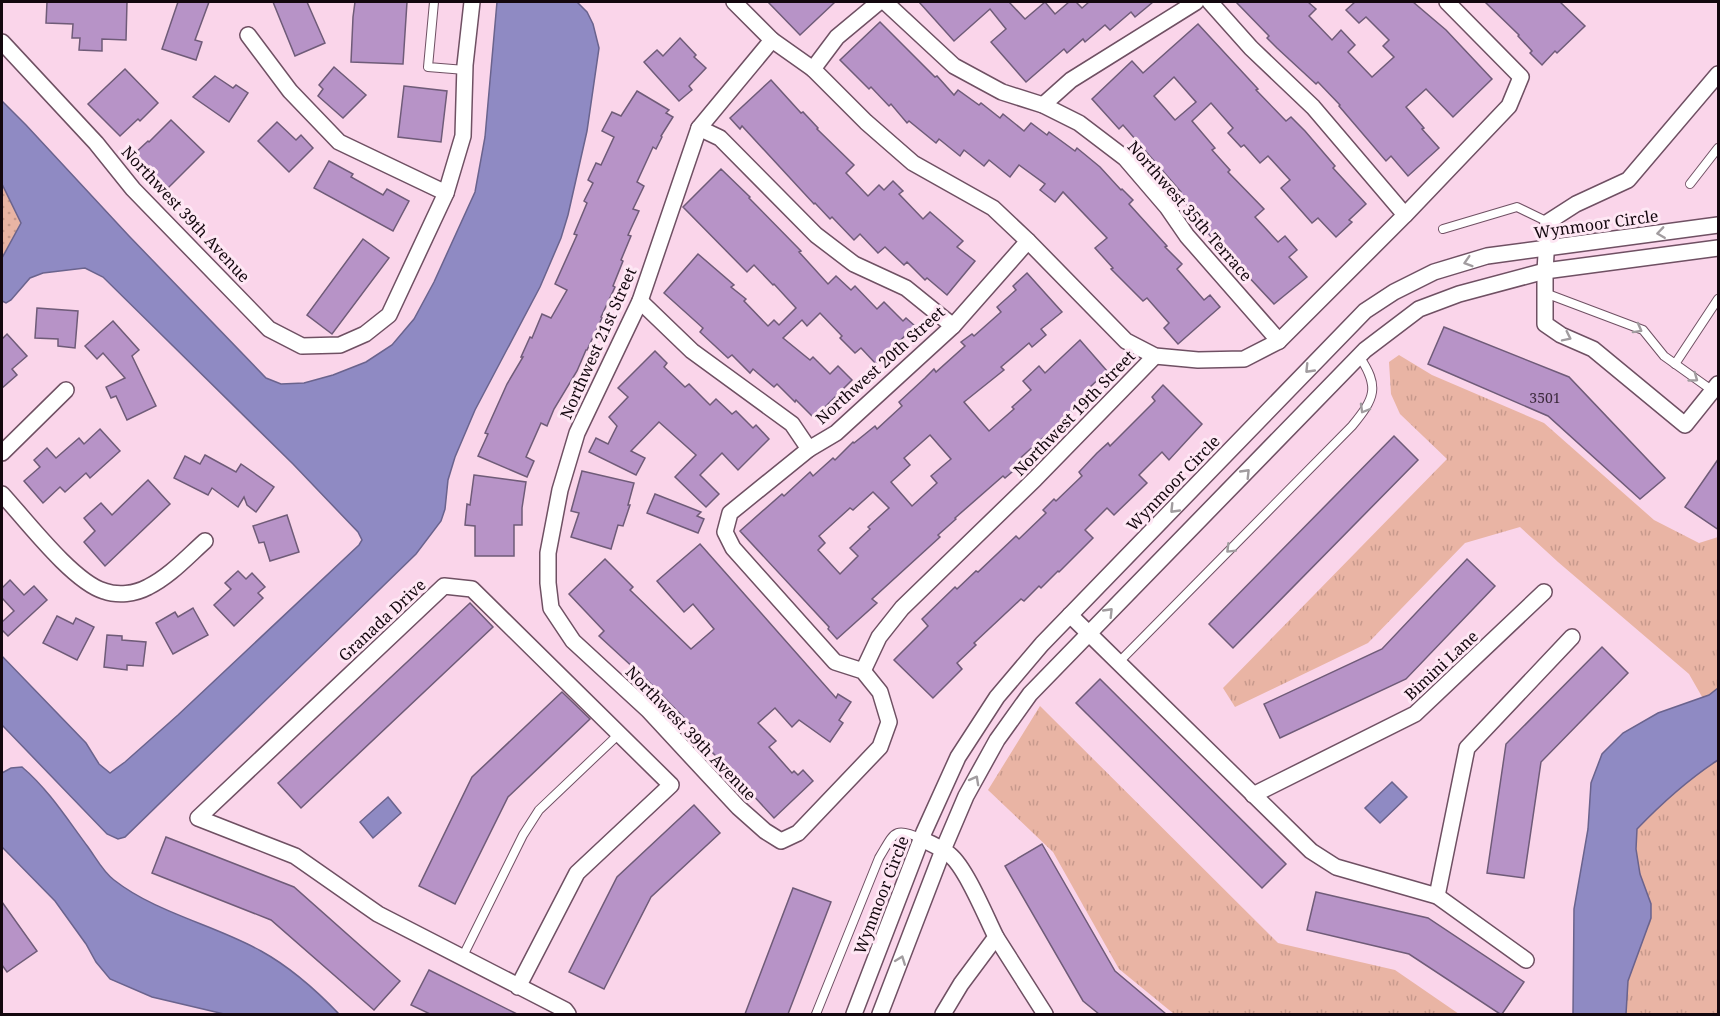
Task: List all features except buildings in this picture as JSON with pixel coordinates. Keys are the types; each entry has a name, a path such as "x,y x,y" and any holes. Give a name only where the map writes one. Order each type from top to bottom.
{"street":[{"path":"248,35 290,91 339,142 446,193 463,136 465,70 472,2"},
{"path":"734,2 772,40 813,69 866,122 913,163 993,208 1126,340 1155,356"},
{"path":"813,69 837,37 879,2"},
{"name":"Northwest 35th Terrace","path":"885,2 954,66 1002,92 1043,105 1079,123 1125,158 1167,207 1187,236 1279,341"},
{"path":"1043,105 1071,80 1196,2"},
{"path":"1210,2 1251,48 1313,107 1406,215"},
{"name":"Northwest 19th Street","path":"863,671 879,637 902,608 1035,479 1155,356 1198,360 1244,359 1279,341 1406,215 1509,106 1521,76 1447,2"},
{"name":"Northwest 21st Street","path":"548,583 548,553 560,490 577,433 640,302 699,128 772,40"},
{"name":"Northwest 39th Avenue","path":"2,42 96,143 133,189 269,329 302,346 340,345 365,334 389,315 446,193"},
{"path":"1716,387 1685,425 1593,349 1561,335 1545,324 1545,271 1548,222 1576,204 1628,180 1719,74"},
{"path":"699,128 720,138 816,235 844,257 906,288 953,326"},
{"name":"Wynmoor Circle","path":"854,1014 922,839 958,757 997,697 1042,644 1365,311 1394,292 1434,272 1487,256 1719,225"},
{"name":"Northwest 20th Street","path":"863,671 836,662 734,548 725,532 730,513 809,449 836,433 953,326 1028,241"},
{"path":"880,1014 943,849 966,796 997,740 1030,694 1359,356 1419,309 1459,294 1545,271 1719,248"},
{"path":"640,302 692,351 792,424 809,449"},
{"path":"2,453 66,390"},
{"path":"2,494 68,566 85,581 104,591 125,594 147,588 167,576 205,541"},
{"name":"Northwest 39th Avenue","path":"548,583 551,608 573,641 648,710 738,807 765,831 781,841 798,833 880,747 889,722 880,692 863,671"},
{"name":"Granada Drive","path":"518,987 577,873 671,785 472,589 444,586 198,818 295,856 378,914 518,987 565,1010 568,1014"},
{"name":"Bimini Lane","path":"1253,795 1415,714 1544,592"},
{"path":"1070,615 1311,851 1336,867 1437,896 1526,960"},
{"path":"1437,896 1467,748 1572,637"},
{"path":"922,839 952,856 966,877 996,937 1044,1014"},
{"path":"943,1014 961,984 996,937"}],"lane":[{"path":"434,2 428,67 465,70"},
{"path":"1690,184 1719,148"},
{"path":"1443,229 1517,207 1548,222"},
{"path":"1545,292 1643,330 1664,356 1716,387"},
{"path":"1675,364 1719,299"},
{"path":"1118,663 1352,426 1366,409 1373,390 1372,378 1359,356"},
{"path":"462,958 523,835 539,810 620,734"},
{"path":"816,1014 879,858 891,838 898,832 905,831 922,839"}],"green space":[{"path":"2,184 21,223 2,258"},
{"path":"1399,355 1432,375 1544,423 1654,520 1699,543 1718,537 1718,1014 1594,1014 1604,813 1709,709 1689,674 1520,527 1465,543 1368,643 1235,707 1223,688 1447,459 1400,414 1391,394 1389,362"},
{"path":"1040,706 1278,943 1395,970 1459,1014 1174,1014 1119,969 1053,852 988,790"}],"shaded area":[{"path":"497,2 577,2 587,12 593,24 599,48 587,131 561,238 540,287 475,410 455,457 448,480 445,509 441,521 416,554 125,837 118,839 107,834 2,725 2,656 86,743 99,764 110,773 178,715 362,540 358,532 293,464 103,277 85,268 43,273 30,278 11,300 6,303 2,301 2,258 21,223 2,184 2,101 266,378 281,384 304,383 366,362 392,345 414,319 434,282 475,192 485,137"},
{"path":"1718,688 1718,760 1676,792 1637,829 1636,849 1640,874 1651,904 1651,918 1628,981 1626,1014 1573,1014 1574,909 1588,829 1591,783 1602,754 1623,733 1658,713 1709,695"},
{"path":"22,767 49,795 110,877 148,901 272,957 303,980 339,1014 224,1014 152,997 110,979 55,901 2,847 2,773 11,768"},
{"path":"1392,782 1407,797 1380,823 1365,808"},
{"path":"388,797 401,813 373,838 360,822"}]}
